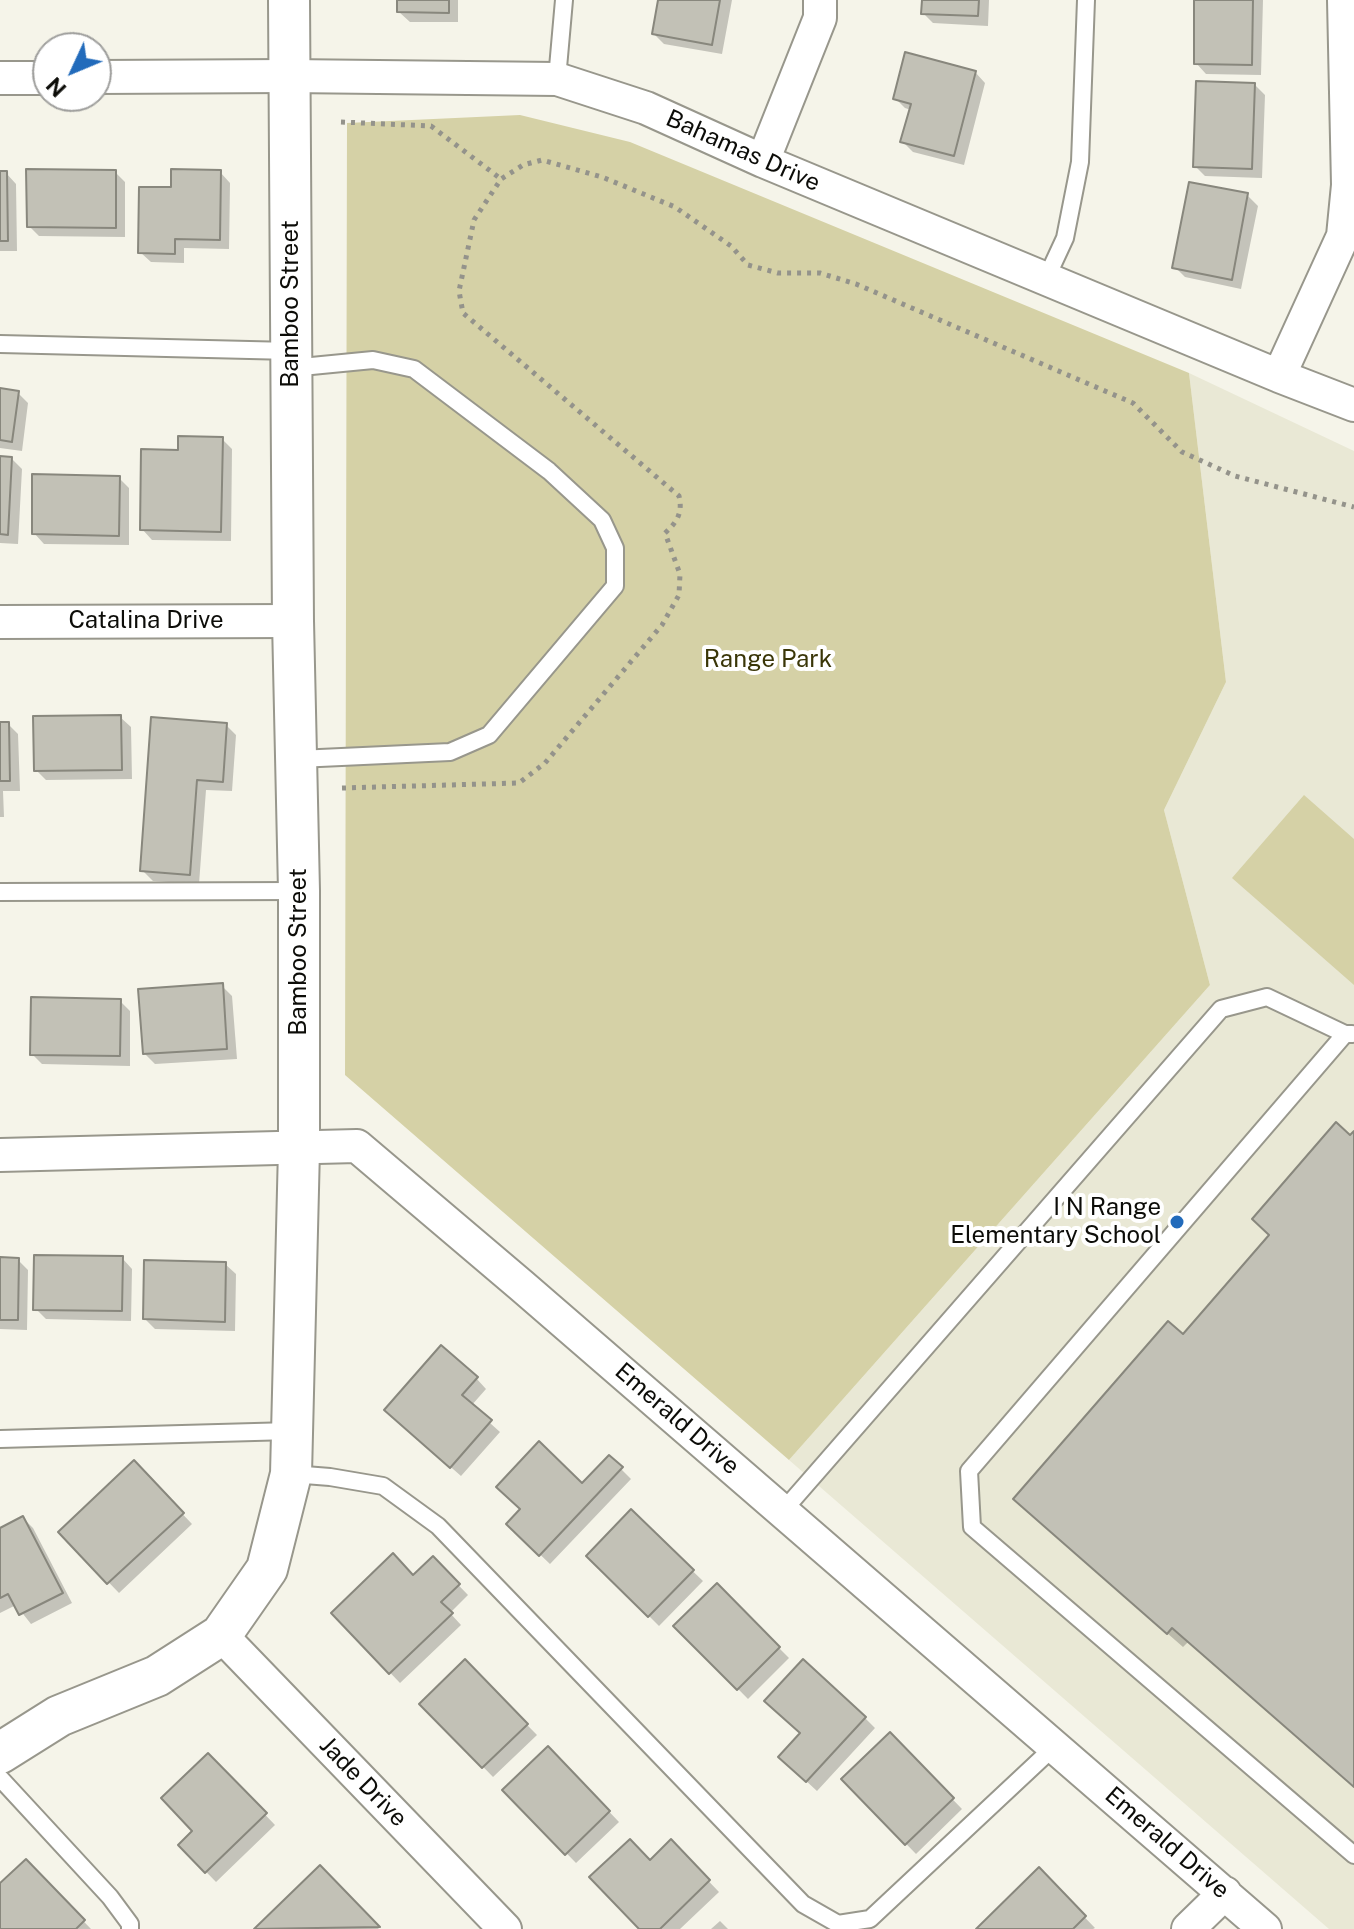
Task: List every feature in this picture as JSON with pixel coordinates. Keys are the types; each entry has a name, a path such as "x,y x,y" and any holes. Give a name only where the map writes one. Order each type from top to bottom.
{"street":[{"name":"Bamboo Street","path":"0,1753 59,1716 157,1676 221,1635 267,1569 291,1474 299,1149 299,891 293,621 289,0"},
{"path":"763,161 820,18 820,0"},
{"path":"1279,376 1343,236 1348,185 1344,0"},
{"name":"Bahamas Drive","path":"112,77 557,79 646,108 763,161 1354,405"},
{"path":"0,78 32,78"},
{"name":"Catalina Drive","path":"0,622 293,621"},
{"name":"Emerald Drive","path":"0,1155 357,1146 1265,1929"},
{"name":"Jade Drive","path":"221,1635 505,1929"},
{"path":"1188,1929 1225,1893"}],"lane":[{"path":"557,79 564,0"},
{"path":"1046,279 1065,238 1080,162 1086,0"},
{"path":"0,344 291,359 373,360 414,369 549,471 602,520 615,548 615,586 489,735 450,752 296,759"},
{"path":"0,892 299,891"},
{"path":"783,1511 1221,1009 1267,997 1349,1034 969,1471 972,1527 1354,1855"},
{"path":"0,1439 291,1431"},
{"path":"291,1474 383,1486 438,1526 803,1904 838,1924 870,1919 1055,1746"},
{"path":"0,1778 110,1897 130,1924 130,1929"}],"path":[{"path":"341,122 431,126 501,179"},
{"path":"342,788 519,783 545,763 662,625 679,595 680,574 665,533 678,521 679,496 463,313 459,291 474,220 501,179 523,165 542,160 602,177 675,207 731,246 748,265 778,273 820,273 856,284 1133,403 1182,452 1235,476 1354,507"}],"shaded area":[{"name":"I N Range Elementary School","path":"1189,373 1354,451 1354,1929 1329,1929 789,1460 1210,985 1164,810 1226,682"}],"green space":[{"name":"Range Park","path":"520,115 630,142 1189,373 1226,682 1164,810 1210,985 789,1460 345,1075 347,123"},
{"path":"1304,795 1354,839 1354,985 1232,878"}],"building":[{"path":"397,0 449,0 449,13 397,12"},
{"path":"658,0 720,0 712,45 652,34"},
{"path":"922,0 979,0 978,16 921,14"},
{"path":"1194,0 1253,0 1252,65 1194,64"},
{"path":"905,52 976,71 954,156 900,142 911,104 893,99"},
{"path":"1196,81 1255,83 1252,169 1193,167"},
{"path":"26,169 116,170 116,228 27,227"},
{"path":"171,169 221,170 220,240 175,239 175,254 138,253 139,187 171,187"},
{"path":"0,171 7,171 8,241 0,241"},
{"path":"1189,182 1248,193 1232,280 1172,268"},
{"path":"0,388 19,391 12,442 0,440"},
{"path":"178,436 223,437 221,532 140,530 141,449 178,450"},
{"path":"0,456 12,457 8,535 0,534"},
{"path":"32,474 120,476 119,536 32,534"},
{"path":"121,715 122,770 34,771 33,716"},
{"path":"151,717 227,723 223,782 197,780 190,875 140,871"},
{"path":"0,722 9,722 10,781 0,781"},
{"path":"223,983 227,1049 143,1054 138,989"},
{"path":"31,997 121,999 120,1056 30,1055"},
{"path":"1336,1122 1350,1135 1354,1131 1354,1787 1172,1628 1167,1634 1013,1499 1168,1321 1183,1334 1269,1235 1252,1219"},
{"path":"34,1255 123,1256 122,1311 33,1310"},
{"path":"0,1257 19,1258 18,1320 0,1320"},
{"path":"144,1260 226,1262 225,1322 143,1319"},
{"path":"441,1345 478,1377 462,1395 492,1420 450,1468 384,1410"},
{"path":"539,1441 582,1483 609,1455 623,1467 539,1556 506,1524 520,1509 496,1487"},
{"path":"134,1460 184,1513 107,1584 58,1532"},
{"path":"631,1509 694,1570 648,1617 586,1556"},
{"path":"23,1516 63,1593 19,1615 8,1594 0,1598 0,1528"},
{"path":"393,1553 413,1575 433,1556 460,1584 441,1602 453,1613 389,1674 331,1613"},
{"path":"717,1583 780,1647 737,1690 673,1626"},
{"path":"465,1659 528,1724 482,1768 419,1704"},
{"path":"803,1659 866,1717 806,1782 778,1757 800,1733 764,1701"},
{"path":"890,1732 954,1798 905,1845 841,1779"},
{"path":"548,1746 610,1811 565,1855 502,1790"},
{"path":"208,1753 267,1813 205,1873 178,1845 192,1831 161,1798"},
{"path":"630,1839 650,1860 671,1839 710,1880 660,1929 639,1929 589,1877"},
{"path":"26,1859 85,1920 76,1929 0,1929 0,1883"},
{"path":"320,1865 380,1927 254,1929"},
{"path":"1039,1867 1086,1916 1073,1929 976,1929"}],"place":[{"name":"I N Range Elementary School","path":"1177,1222"}]}
